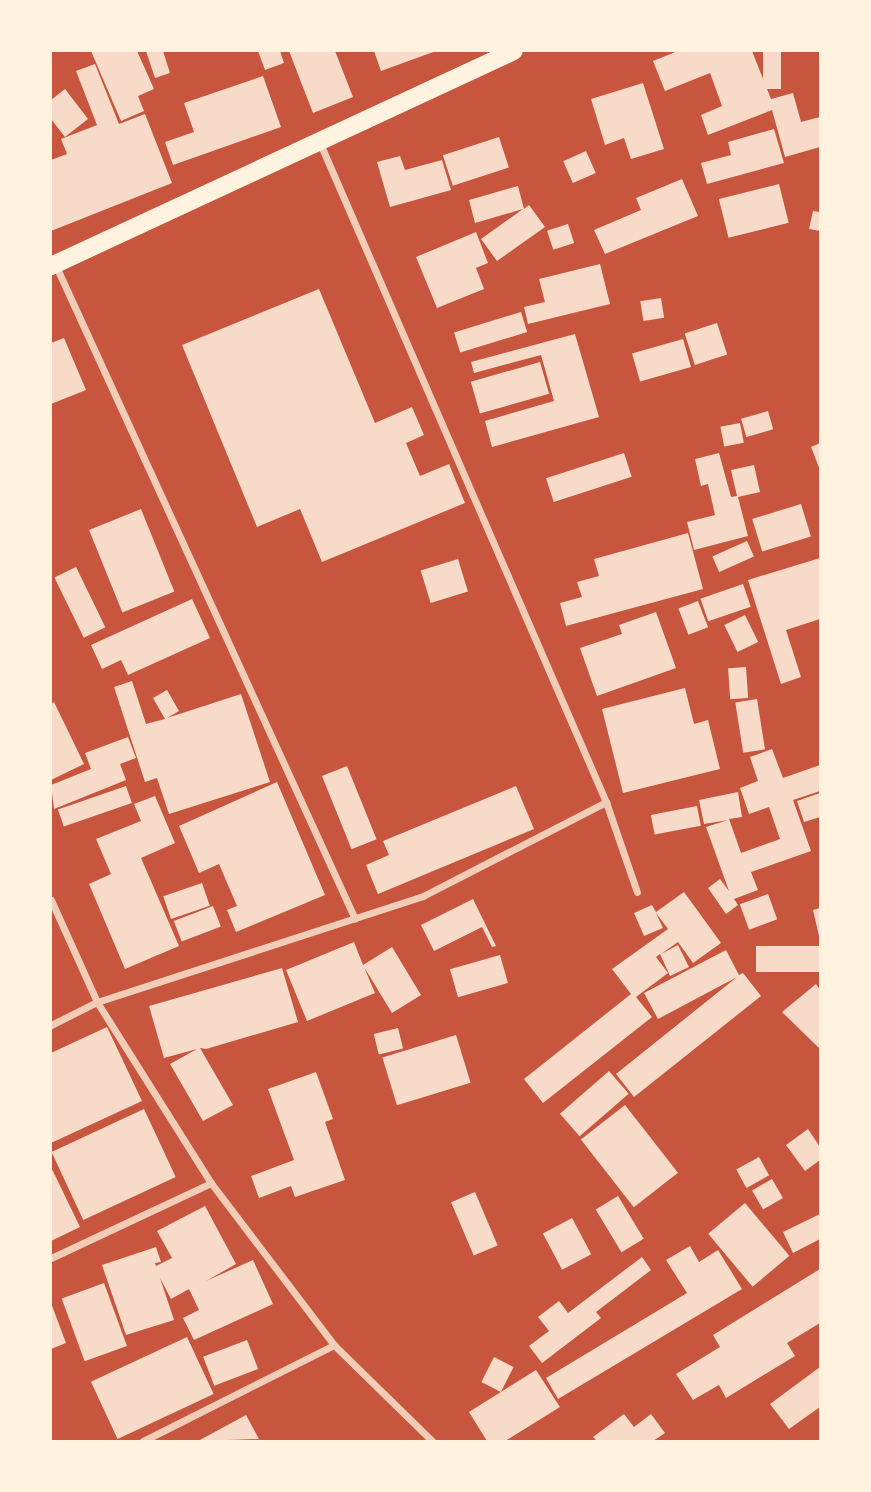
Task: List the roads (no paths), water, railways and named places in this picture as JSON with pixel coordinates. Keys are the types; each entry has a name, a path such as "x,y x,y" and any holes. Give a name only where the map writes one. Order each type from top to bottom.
{"main road":[{"path":"53,265 514,51"}],"street":[{"path":"319,141 607,802 636,892"},
{"path":"53,265 355,919"},
{"path":"51,1026 97,1002 423,896 607,802"},
{"path":"51,900 97,1002 211,1183 334,1345 432,1441"},
{"path":"51,1258 211,1183"},
{"path":"143,1441 334,1345"}]}
